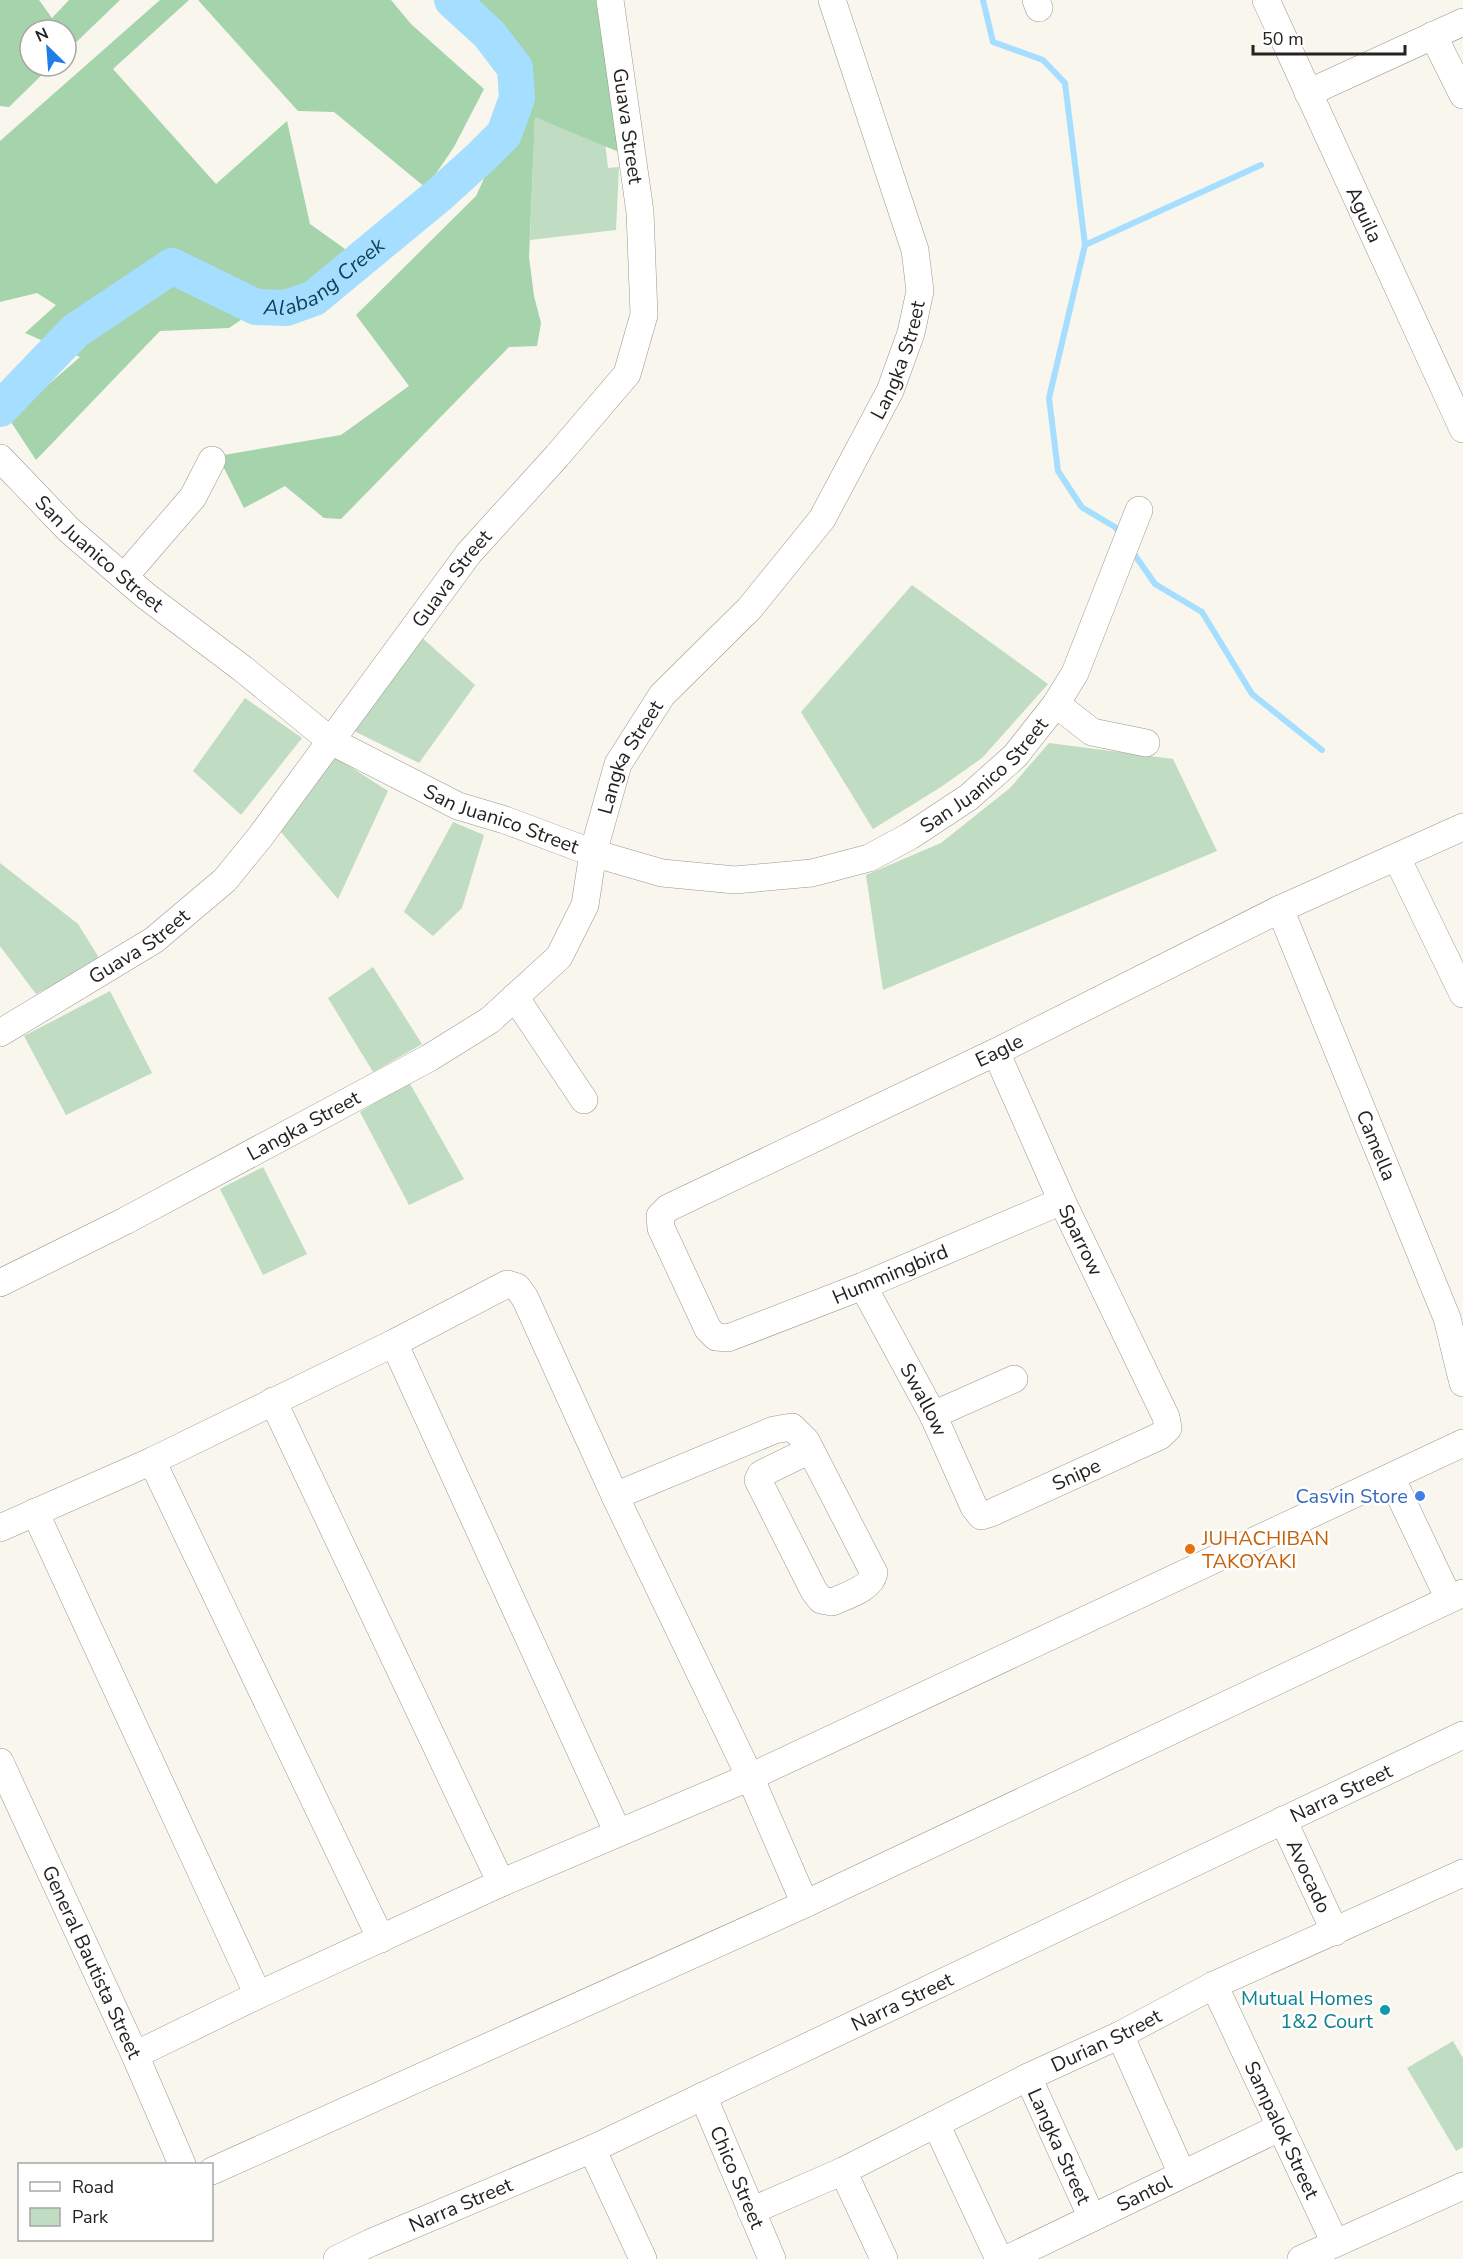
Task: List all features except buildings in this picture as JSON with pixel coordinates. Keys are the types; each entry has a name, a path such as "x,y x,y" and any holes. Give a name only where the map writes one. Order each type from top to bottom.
{"street":[{"name":"Guava Street","path":"0,1033 154,940 225,880 260,837 469,553 627,374 644,315 640,212 610,0"},
{"name":"Langka Street","path":"0,1283 125,1221 429,1058 490,1020 559,957 585,905 593,853 618,764 662,695 748,609 822,519 890,391 911,333 920,291 915,250 832,0"},
{"name":"Aguila","path":"1266,0 1463,429"},
{"path":"1308,93 1463,22"},
{"path":"1433,35 1463,95"},
{"name":"San Juanico Street","path":"0,458 69,530 146,596 243,669 331,741 458,806 505,820 593,853 662,873 735,880 812,873 869,858 910,836 969,797 1015,756 1056,704 1075,673 1135,521"},
{"path":"124,577 193,497 212,460"},
{"name":"San Juanico Street","path":"1056,704 1092,732 1146,743"},
{"name":"Eagle","path":"716,1337 708,1329 660,1228 660,1216 668,1208 996,1052 1280,909 1463,827"},
{"path":"1397,858 1460,979"},
{"name":"Camella","path":"1280,909 1447,1318 1463,1383"},
{"path":"515,997 584,1100"},
{"name":"Sparrow","path":"996,1052 1062,1201 1166,1417 1168,1428"},
{"name":"Hummingbird","path":"716,1337 728,1338 863,1286 1062,1201"},
{"path":"0,1528 152,1461 394,1343 507,1284 517,1287 525,1298 615,1496 750,1777 805,1904"},
{"name":"Swallow","path":"863,1286 933,1415 974,1507 981,1516"},
{"path":"394,1343 618,1833"},
{"path":"933,1415 1014,1379"},
{"path":"273,1401 501,1883"},
{"path":"615,1496 779,1428 792,1427 810,1450 874,1573 871,1581 864,1587 832,1602 821,1599 814,1591 758,1480 761,1474 810,1450"},
{"name":"Snipe","path":"981,1516 991,1514 1160,1436 1168,1428"},
{"path":"135,2055 258,1995 501,1883 750,1777 1463,1443"},
{"path":"152,1461 381,1939"},
{"path":"213,2171 805,1904 1456,1596 1391,1477"},
{"path":"35,1512 258,1995"},
{"name":"Narra Street","path":"337,2259 374,2251 1463,1735"},
{"name":"General Bautista Street","path":"0,1762 135,2055 182,2163"},
{"name":"Avocado","path":"1283,1820 1335,1932"},
{"name":"Durian Street","path":"751,2211 843,2171 1028,2077 1120,2035 1214,1986 1463,1873"},
{"name":"Sampalok Street","path":"1214,1986 1335,2243"},
{"path":"1120,2035 1182,2174"},
{"name":"Langka Street","path":"1028,2077 1092,2218"},
{"name":"Chico Street","path":"703,2096 772,2259"},
{"path":"936,2124 999,2259"},
{"name":"Santol","path":"1007,2259 1281,2127"},
{"path":"592,2149 643,2259"},
{"path":"843,2171 884,2259"},
{"path":"1301,2259 1463,2186"}],"green space":[{"path":"0,0 39,0 52,18 18,18 18,78 39,78 9,107 0,106"},
{"path":"69,0 120,0 78,40 78,18 52,18"},
{"path":"160,0 189,0 113,69 216,184 287,121 310,224 352,254 322,279 280,293 229,328 160,331 36,460 9,419 80,357 25,333 56,305 37,293 0,302 0,141 71,78 78,78 78,72"},
{"path":"198,0 391,0 411,24 484,89 454,147 426,188 334,112 298,111"},
{"path":"448,0 596,0 619,152 535,117 529,257 534,296 541,323 537,346 509,347 341,519 324,518 285,486 244,508 218,456 341,435 409,386 356,315 476,196 526,87 482,29"},
{"path":"600,98 608,168 619,167 616,230 530,240 535,117"},
{"path":"912,585 1048,684 982,758 941,787 873,829 801,712"},
{"path":"420,636 475,685 419,763 352,730"},
{"path":"245,698 302,738 241,815 193,771"},
{"path":"1049,743 1173,759 1217,851 883,990 866,875 941,843 1010,788"},
{"path":"329,753 388,791 338,899 275,825"},
{"path":"453,822 484,835 462,908 433,936 404,912"},
{"path":"0,863 78,924 101,961 36,994 0,946"},
{"path":"373,967 422,1044 373,1072 328,998"},
{"path":"110,991 152,1073 66,1115 24,1036"},
{"path":"409,1082 464,1179 409,1205 360,1112"},
{"path":"263,1167 307,1254 263,1275 220,1189"},
{"path":"1453,2041 1463,2058 1463,2147 1456,2151 1407,2068"}],"waterway":[{"name":"Alabang Creek","path":"0,409 75,331 172,266 256,307 286,308 314,298 440,194 481,157 504,134 517,98 515,68 489,34 452,0"},
{"path":"983,0 993,42 1043,60 1065,83 1085,245 1049,398 1058,471 1081,506"},
{"path":"1085,245 1261,165"},
{"path":"1083,508 1115,527 1121,535"},
{"path":"1132,551 1155,584 1202,612 1252,694 1322,750"}],"place":[{"name":"Casvin Store","path":"1420,1496"},
{"name":"JUHACHIBAN TAKOYAKI","path":"1190,1549"},
{"name":"Mutual Homes 1&2 Court","path":"1385,2010"}]}
